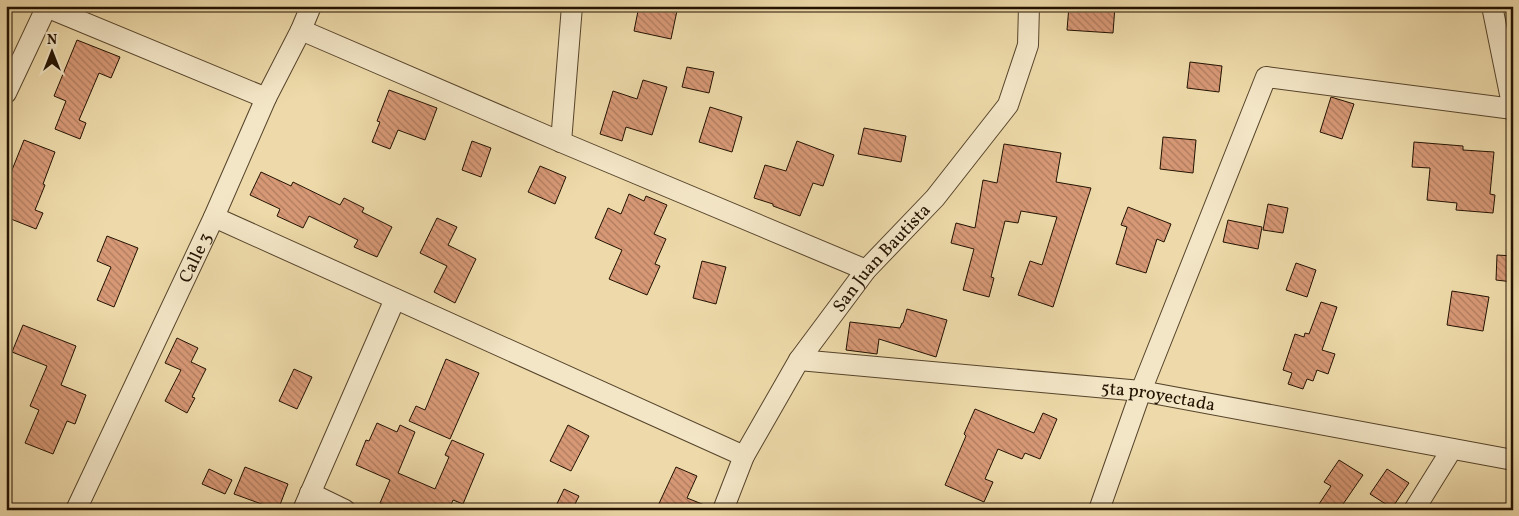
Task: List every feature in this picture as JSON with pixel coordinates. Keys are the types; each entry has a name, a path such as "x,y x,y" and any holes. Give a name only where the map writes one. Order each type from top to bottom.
{"street":[{"name":"Calle 3","path":"76,510 214,217 266,98 301,30 311,6"},
{"path":"561,142 572,6"},
{"name":"San Juan Bautista","path":"723,510 744,456 799,360 866,270 935,198 1008,105 1028,45 1029,6"},
{"path":"1099,510 1141,391 1266,77 1513,109 1492,6"},
{"path":"6,93 46,7 266,98"},
{"path":"301,30 866,270"},
{"path":"214,217 744,456"},
{"path":"345,510 307,501 395,299"},
{"name":"5ta proyectada","path":"799,360 1141,391 1513,460"},
{"path":"1414,510 1452,449"}],"building":[{"path":"639,6 678,6 671,39 634,31"},
{"path":"1069,6 1115,6 1113,33 1067,30"},
{"path":"77,40 120,57 111,78 99,73 79,120 86,123 80,139 55,129 66,101 54,96"},
{"path":"1190,62 1222,66 1219,92 1187,88"},
{"path":"687,67 714,72 709,93 682,87"},
{"path":"643,80 667,87 652,135 626,127 622,141 600,134 613,91 637,99"},
{"path":"389,90 437,108 425,140 398,130 390,149 372,142 380,122 377,121"},
{"path":"1331,97 1354,104 1342,139 1320,132"},
{"path":"710,107 742,117 732,152 699,142"},
{"path":"864,128 906,136 901,162 858,154"},
{"path":"1163,137 1196,140 1193,173 1160,169"},
{"path":"24,140 55,152 35,210 43,213 36,229 6,217 6,185"},
{"path":"472,141 491,148 481,177 462,170"},
{"path":"797,141 834,155 823,186 813,183 800,216 754,198 765,165 786,171"},
{"path":"1414,142 1463,146 1463,150 1494,152 1490,194 1495,195 1493,213 1456,210 1457,203 1427,200 1430,168 1412,167"},
{"path":"1004,144 1061,153 1056,182 1091,188 1053,307 1018,295 1030,261 1042,265 1057,217 1021,211 1018,223 1005,221 991,277 994,278 989,297 963,290 974,249 951,243 956,223 975,228 983,180 997,183"},
{"path":"540,166 566,177 555,204 528,192"},
{"path":"261,172 291,186 293,182 340,205 344,198 364,208 362,212 392,227 377,257 354,247 358,240 309,216 303,228 277,216 280,209 250,195"},
{"path":"629,194 644,201 646,196 667,205 654,234 666,239 655,264 660,266 647,295 609,279 622,250 595,238 608,208 621,214"},
{"path":"1268,204 1288,208 1283,233 1263,230"},
{"path":"1128,207 1171,224 1164,242 1157,239 1146,273 1116,264 1127,227 1121,225"},
{"path":"437,218 457,227 448,245 476,259 455,303 434,292 447,266 420,253"},
{"path":"1228,220 1262,227 1258,249 1223,242"},
{"path":"107,236 138,248 114,307 97,300 111,267 97,261"},
{"path":"1497,255 1513,256 1513,282 1496,280"},
{"path":"702,261 726,267 716,304 693,298"},
{"path":"1296,263 1316,270 1307,297 1286,290"},
{"path":"1452,291 1489,297 1483,331 1447,325"},
{"path":"1321,302 1337,307 1322,350 1335,354 1328,374 1317,370 1313,381 1307,379 1303,389 1288,384 1292,373 1283,370 1295,334 1304,337 1305,333 1309,334"},
{"path":"907,309 947,320 936,357 879,339 877,354 846,350 850,322 900,328"},
{"path":"23,325 76,346 61,385 86,395 75,424 67,421 53,454 25,443 39,410 30,406 47,366 12,352"},
{"path":"177,338 198,348 191,362 206,369 192,397 195,398 187,413 165,401 181,370 165,363"},
{"path":"446,359 479,373 450,439 409,421 416,406 425,410"},
{"path":"294,369 312,377 297,409 279,401"},
{"path":"975,409 1034,433 1043,413 1057,419 1040,459 1025,453 1022,459 998,449 985,479 993,482 984,502 945,485 966,436 964,434"},
{"path":"377,423 397,432 400,425 415,432 398,473 435,489 449,457 445,455 452,440 484,454 463,504 453,500 449,510 395,510 380,503 390,480 356,465 366,440 369,441"},
{"path":"568,425 589,436 571,471 550,461"},
{"path":"1339,460 1363,475 1339,510 1315,510 1331,486 1324,482"},
{"path":"245,467 288,484 278,510 234,494"},
{"path":"676,467 697,476 687,498 712,508 711,510 656,510"},
{"path":"209,469 232,480 225,494 202,484"},
{"path":"1387,469 1409,483 1392,508 1370,494"},
{"path":"564,489 579,496 572,510 554,510"}]}
